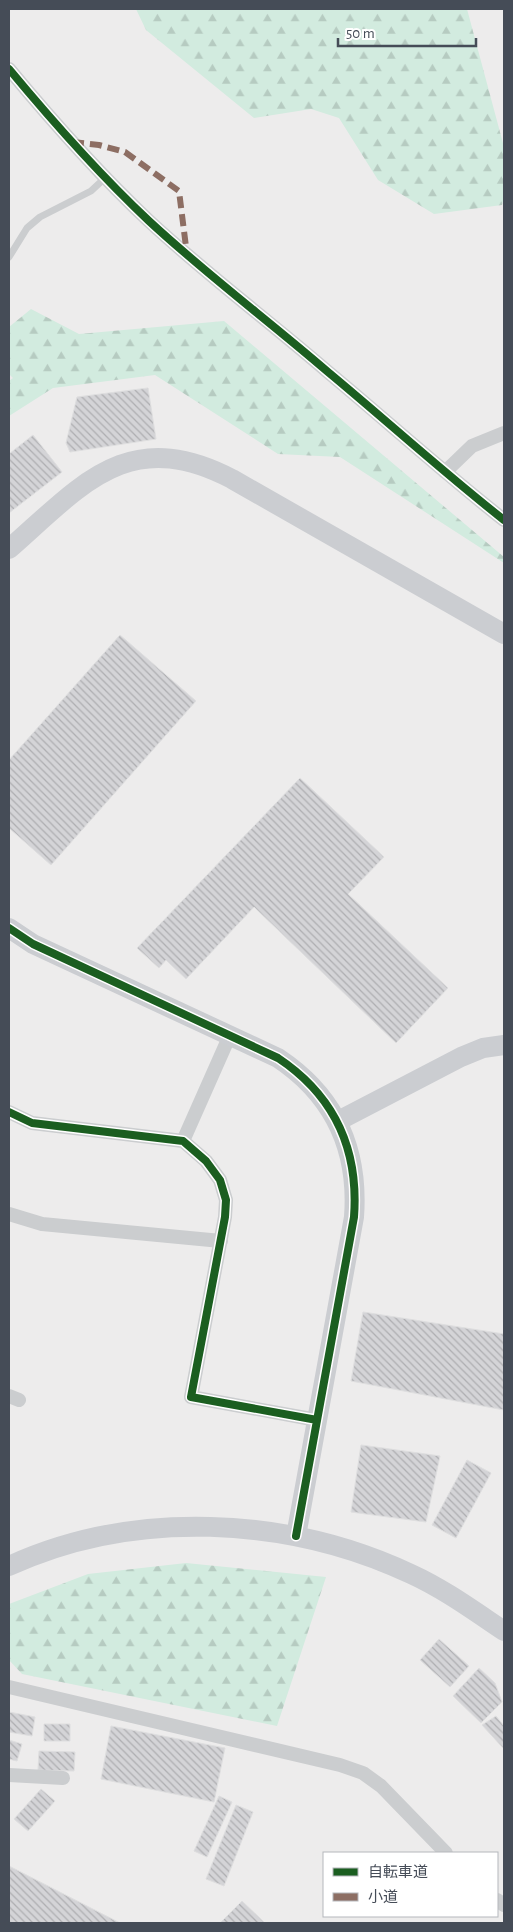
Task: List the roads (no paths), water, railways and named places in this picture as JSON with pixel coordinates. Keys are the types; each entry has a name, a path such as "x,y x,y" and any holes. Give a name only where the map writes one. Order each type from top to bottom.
{"street":[{"path":"9,69 105,178 187,255 316,361 453,480 504,520"},
{"path":"446,472 472,446 504,433"},
{"path":"9,549 78,488 104,471 122,464 154,458 184,460 212,468 504,634"},
{"path":"9,928 33,944 269,1053 292,1068 315,1091 338,1122 346,1144 354,1182 354,1217 296,1536"},
{"path":"183,1141 230,1035"},
{"path":"338,1122 461,1057 483,1048 504,1045"},
{"path":"9,1112 32,1123 183,1141 206,1161 220,1180 226,1200 225,1217 191,1397 316,1420"},
{"path":"9,1214 42,1224 221,1241"},
{"path":"9,1566 78,1542 109,1535 157,1529 209,1527 296,1536 368,1556 403,1570 446,1593 504,1631"},
{"path":"9,1687 340,1765 363,1773 381,1786 445,1852"},
{"path":"9,1775 63,1778"}],"lane":[{"path":"9,257 27,228 40,217 91,191 105,178"}]}
